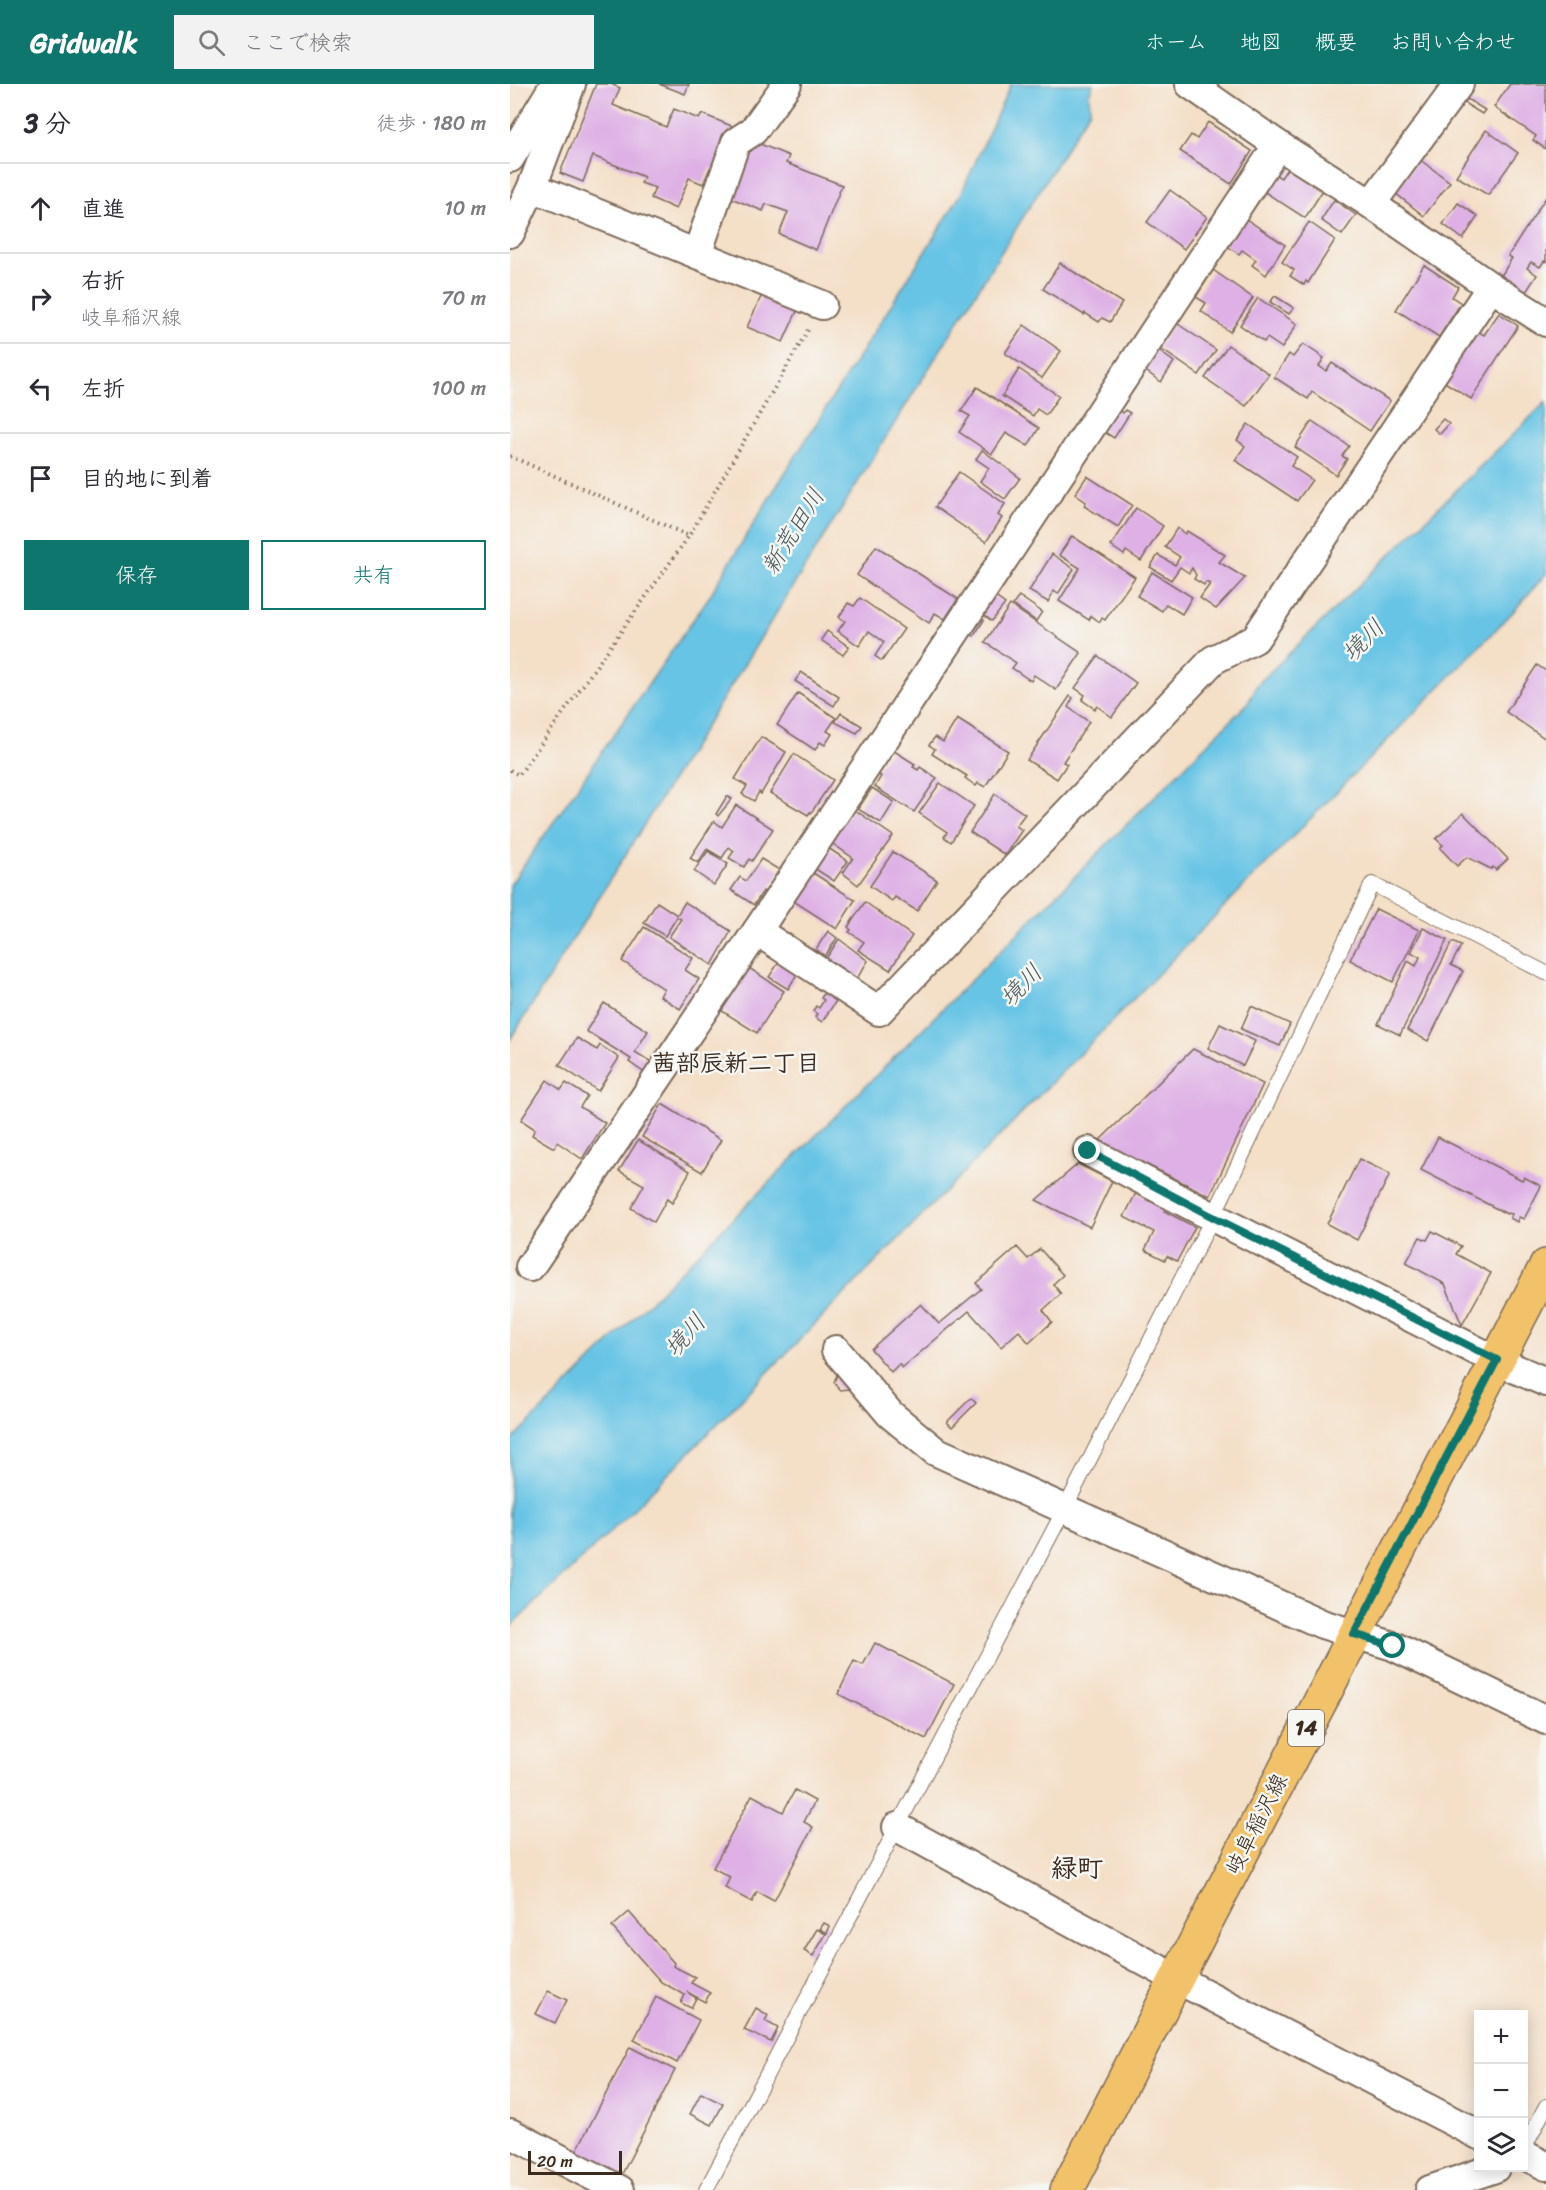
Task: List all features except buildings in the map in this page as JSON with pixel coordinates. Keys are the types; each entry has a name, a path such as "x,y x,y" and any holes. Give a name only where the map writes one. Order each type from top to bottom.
{"main road":[{"name":"岐阜稲沢線","path":"1067,2190 1546,1266"}],"street":[{"path":"510,158 555,84"},
{"path":"510,232 532,187 571,84"},
{"path":"697,254 736,142 753,131 787,84"},
{"path":"1190,84 1278,145 1371,204 1546,322"},
{"path":"1371,204 1459,84"},
{"path":"530,1267 757,931 1278,145"},
{"path":"532,187 822,305"},
{"path":"757,931 879,1011 1213,660 1255,639 1491,287"},
{"path":"1088,1151 1213,1217 1497,1360 1546,1382"},
{"path":"836,1350 890,1414 935,1451 1322,1624 1393,1646 1546,1720"},
{"path":"897,1827 1177,1979 1474,2131"},
{"path":"510,2133 620,2190"},
{"path":"1430,2190 1483,2172"}],"lane":[{"path":"706,2190 1064,1510 1213,1217 1372,884 1546,974"},
{"path":"1533,2157 1527,2143 1546,2106"}],"path":[{"path":"510,770 519,775 689,536 822,305"},
{"path":"510,456 689,536"}],"water":[{"name":"新荒田川","path":"1011,84 1093,84 1089,94 1090,110 510,1040 510,885 709,597 960,196"},
{"name":"境川","path":"1546,402 1546,574 1512,613 628,1515 510,1627 510,1442 1248,703 1257,685"}],"district":[{"name":"茜部辰新二丁目","path":"736,1063"},
{"name":"緑町","path":"1077,1868"}],"route":[{"path":"1088,1151 1213,1217 1497,1360 1354,1634 1393,1646"}]}
